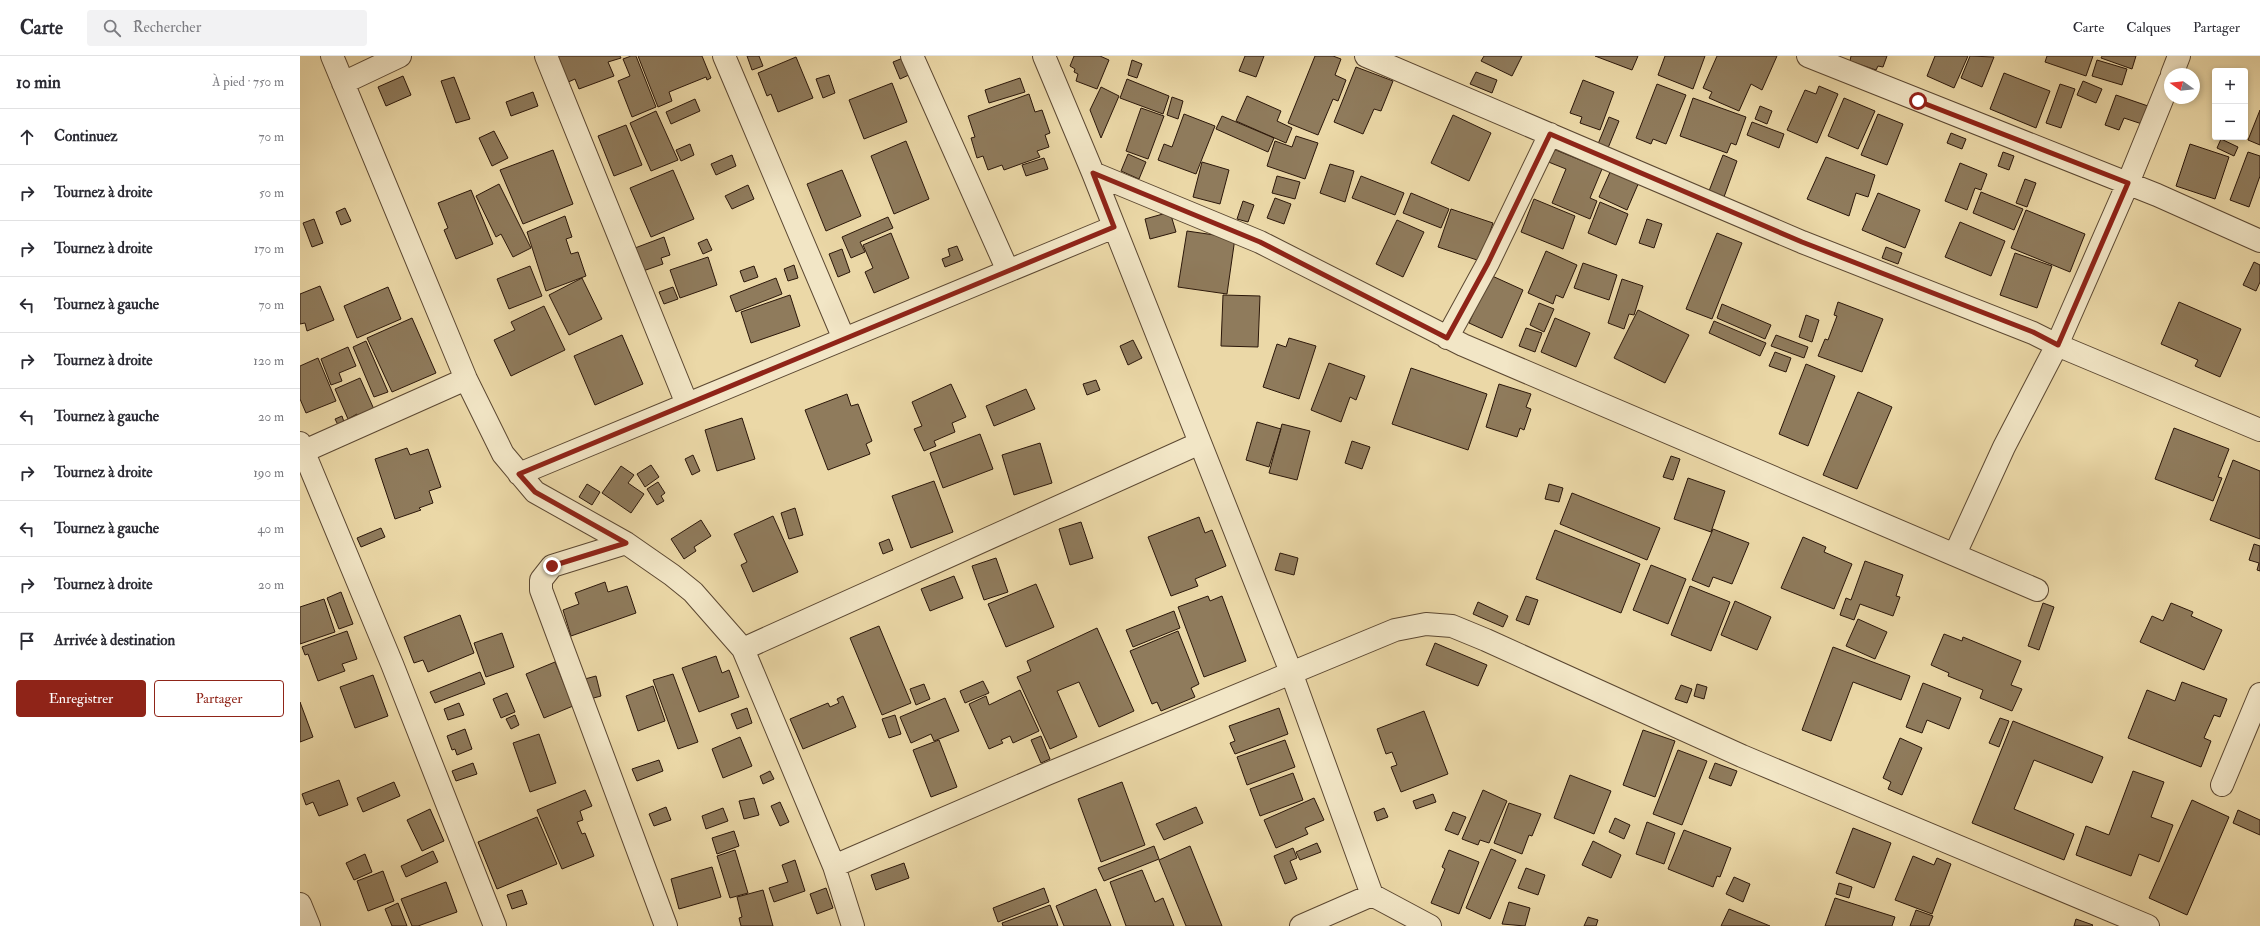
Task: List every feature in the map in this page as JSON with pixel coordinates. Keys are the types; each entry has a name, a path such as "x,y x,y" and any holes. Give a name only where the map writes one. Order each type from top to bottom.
{"street":[{"path":"332,56 466,379 504,454 535,492 626,543 672,574 693,592 743,649 834,866 853,926"},
{"path":"343,83 400,56"},
{"path":"546,56 687,404"},
{"path":"724,56 844,339"},
{"path":"912,56 1008,271"},
{"path":"1044,56 1093,173 1291,672 1372,895 1430,926"},
{"path":"1366,56 1802,242 2033,332 2058,345 2260,430"},
{"path":"1808,56 2128,183 2260,241"},
{"path":"2174,68 2179,56"},
{"path":"1955,554 2004,447 2058,345 2128,183 2164,95"},
{"path":"1447,338 1488,263 1550,134"},
{"path":"1093,173 1260,242 1447,338 2037,590"},
{"path":"519,474 1114,227"},
{"path":"466,379 301,449 392,664 496,926"},
{"path":"743,649 1200,443"},
{"path":"626,543 552,566 541,580 541,590 666,926"},
{"path":"834,866 1047,774 1291,672 1395,630 1426,624 1452,626 1742,756 2148,926"},
{"path":"2222,784 2260,694"},
{"path":"1301,926 1372,895"},
{"path":"300,904 309,926"}],"building":[{"path":"557,56 620,56 621,58 608,62 614,76 579,89 575,79 566,83"},
{"path":"636,56 656,107 632,117 618,81 630,76 623,59"},
{"path":"638,56 702,56 711,78 707,80 706,77 669,92 672,101 658,107"},
{"path":"747,56 759,56 763,66 752,70"},
{"path":"1074,56 1100,56 1109,60 1097,89 1076,81 1078,74 1074,72 1075,69 1070,66"},
{"path":"1245,56 1264,56 1256,77 1239,71"},
{"path":"1315,56 1333,56 1341,59 1335,75 1346,80 1338,101 1333,99 1318,135 1288,123"},
{"path":"1484,56 1522,56 1512,76 1481,61"},
{"path":"1595,56 1638,56 1632,70"},
{"path":"1665,56 1705,56 1693,89 1658,75"},
{"path":"1717,56 1777,56 1762,90 1751,84 1739,111 1709,98 1712,92 1703,88"},
{"path":"1851,56 1887,56 1883,67 1878,66 1876,70 1850,61"},
{"path":"1935,56 1968,56 1954,88 1927,76"},
{"path":"1970,56 1994,57 1982,87 1961,78"},
{"path":"2047,56 2093,56 2086,76 2045,62"},
{"path":"2102,56 2136,56 2132,69 2101,58"},
{"path":"796,57 813,98 778,112 771,94 767,96 758,73"},
{"path":"903,58 911,74 900,79 893,62"},
{"path":"1132,60 1142,64 1137,78 1128,75"},
{"path":"2097,60 2127,69 2122,85 2092,76"},
{"path":"1356,67 1393,81 1381,111 1374,109 1363,134 1334,122"},
{"path":"1476,72 1497,80 1492,93 1470,84"},
{"path":"2004,73 2050,91 2036,128 1990,109"},
{"path":"829,75 835,93 823,98 816,79"},
{"path":"403,76 411,95 386,106 378,87"},
{"path":"454,77 470,119 456,123 441,81"},
{"path":"1020,78 1025,92 989,103 985,90"},
{"path":"1127,79 1169,96 1163,114 1120,98"},
{"path":"1583,80 1614,92 1600,130 1580,123 1582,117 1570,113"},
{"path":"2083,81 2102,89 2096,103 2077,95"},
{"path":"892,83 907,122 864,139 849,100"},
{"path":"1657,84 1686,95 1666,144 1653,139 1651,144 1636,138"},
{"path":"2060,84 2075,89 2061,128 2046,123"},
{"path":"1819,86 1838,94 1817,143 1787,130 1805,90 1816,94"},
{"path":"1101,87 1119,96 1101,138 1090,110"},
{"path":"533,92 538,106 511,116 506,102"},
{"path":"1029,94 1035,112 1042,110 1050,133 1045,135 1049,147 1037,151 1040,157 1004,170 1002,165 988,170 983,156 977,158 971,138 975,137 968,116"},
{"path":"2116,95 2148,106 2142,124 2124,118 2119,130 2105,125"},
{"path":"1247,96 1281,111 1277,121 1292,128 1286,143 1236,121"},
{"path":"1172,97 1183,101 1178,119 1167,115"},
{"path":"1693,98 1746,117 1736,145 1731,143 1727,153 1680,136"},
{"path":"1844,98 1875,111 1858,149 1828,136"},
{"path":"695,99 700,111 671,124 666,112"},
{"path":"1760,106 1772,111 1767,124 1755,119"},
{"path":"1141,108 1164,116 1148,159 1126,151"},
{"path":"2260,110 2260,145 2248,140"},
{"path":"656,111 678,160 651,171 630,123"},
{"path":"1184,114 1215,126 1196,174 1158,160 1164,144 1172,147"},
{"path":"1878,114 1903,124 1887,165 1861,155"},
{"path":"1453,115 1491,133 1469,181 1431,163"},
{"path":"1222,116 1274,138 1268,152 1216,129"},
{"path":"1609,117 1619,121 1608,148 1598,144"},
{"path":"1752,122 1784,134 1779,148 1747,135"},
{"path":"626,125 642,165 614,176 598,136"},
{"path":"494,131 508,158 492,166 479,138"},
{"path":"1951,133 1966,139 1962,149 1947,143"},
{"path":"1296,136 1318,143 1305,179 1267,166 1275,141 1292,147"},
{"path":"2221,140 2238,147 2234,156 2217,148"},
{"path":"906,141 929,199 894,214 871,156"},
{"path":"690,144 694,155 681,161 676,150"},
{"path":"2190,144 2229,157 2215,199 2176,186"},
{"path":"1551,148 1602,169 1590,198 1597,201 1590,219 1552,203 1566,169 1546,161"},
{"path":"553,150 573,204 523,224 500,170"},
{"path":"2003,152 2014,156 2009,170 1998,166"},
{"path":"2248,152 2260,156 2260,176 2249,207 2230,200"},
{"path":"1128,154 1146,162 1139,179 1121,171"},
{"path":"732,155 736,166 716,175 711,164"},
{"path":"1723,155 1737,161 1724,197 1709,191"},
{"path":"1826,157 1875,175 1868,197 1856,193 1849,216 1807,199"},
{"path":"1044,158 1048,169 1026,176 1022,165"},
{"path":"1202,162 1229,170 1220,204 1193,197"},
{"path":"1960,163 1987,174 1981,190 1975,188 1967,210 1945,201"},
{"path":"1330,164 1354,171 1345,202 1320,193"},
{"path":"673,170 694,219 651,237 630,188"},
{"path":"842,170 861,216 826,231 807,184"},
{"path":"1611,170 1639,182 1627,210 1599,197"},
{"path":"1277,176 1300,182 1295,199 1272,193"},
{"path":"1361,176 1404,193 1395,215 1352,198"},
{"path":"2025,179 2036,183 2027,207 2016,203"},
{"path":"499,184 531,248 513,257 501,234 496,237 476,196"},
{"path":"748,185 754,199 732,209 725,196"},
{"path":"471,190 493,244 456,259 444,230 448,228 438,203"},
{"path":"1981,192 2023,209 2014,230 1973,213"},
{"path":"1411,193 1449,209 1441,228 1403,213"},
{"path":"1878,193 1920,210 1905,248 1862,230"},
{"path":"1275,198 1291,204 1284,224 1267,218"},
{"path":"1534,199 1575,216 1563,249 1521,232"},
{"path":"1243,201 1254,205 1248,222 1237,219"},
{"path":"1600,202 1628,214 1616,245 1588,233"},
{"path":"345,208 351,221 341,225 336,212"},
{"path":"1451,209 1493,223 1480,261 1438,247"},
{"path":"2026,210 2085,234 2070,272 2011,248"},
{"path":"1170,212 1176,232 1150,239 1145,219"},
{"path":"565,216 572,237 566,239 571,254 578,252 586,276 546,291 527,232"},
{"path":"888,217 893,228 860,242 865,252 851,258 842,237"},
{"path":"314,219 323,243 312,247 303,223"},
{"path":"1647,219 1662,224 1654,248 1639,243"},
{"path":"1397,220 1424,232 1403,277 1376,264"},
{"path":"1960,222 2005,241 1991,276 1945,257"},
{"path":"1187,231 1235,238 1227,294 1178,287"},
{"path":"891,233 909,278 874,293 865,272 873,268 863,245"},
{"path":"1717,233 1742,243 1712,319 1686,309"},
{"path":"664,237 670,255 661,258 663,264 643,271 635,248"},
{"path":"707,239 712,250 703,254 698,243"},
{"path":"957,246 963,260 945,267 942,259 950,256 948,249"},
{"path":"1886,247 1902,253 1898,264 1882,258"},
{"path":"842,249 850,272 838,277 829,254"},
{"path":"1546,251 1577,265 1563,298 1556,295 1553,304 1528,293"},
{"path":"2015,253 2052,266 2037,308 2000,295"},
{"path":"708,257 717,285 680,298 670,270"},
{"path":"2254,262 2260,265 2260,282 2256,291 2243,285"},
{"path":"1583,263 1617,275 1609,300 1574,288"},
{"path":"794,265 798,278 788,281 784,269"},
{"path":"530,266 542,296 509,309 497,279"},
{"path":"754,266 758,277 744,282 740,271"},
{"path":"1490,275 1523,290 1502,338 1469,323"},
{"path":"582,278 602,319 569,335 549,295"},
{"path":"776,278 782,294 736,312 730,296"},
{"path":"1622,279 1643,286 1634,315 1629,314 1624,329 1608,323"},
{"path":"320,286 334,320 307,331 305,323 300,324 300,294"},
{"path":"388,287 401,319 357,338 344,306"},
{"path":"673,287 678,299 664,304 659,292"},
{"path":"790,295 800,326 751,343 741,312"},
{"path":"1223,295 1260,296 1258,347 1221,346"},
{"path":"1838,302 1883,319 1862,372 1818,356 1825,339 1828,340 1837,316 1834,315"},
{"path":"2179,302 2241,329 2220,377 2195,366 2198,360 2161,344"},
{"path":"1539,303 1554,309 1544,332 1530,325"},
{"path":"1722,304 1771,325 1765,339 1717,318"},
{"path":"544,306 565,350 511,376 494,340 515,330 511,322"},
{"path":"1638,310 1689,335 1665,383 1614,358"},
{"path":"1806,315 1819,320 1812,342 1799,337"},
{"path":"412,318 436,373 392,392 367,338"},
{"path":"1555,318 1590,333 1576,367 1541,352"},
{"path":"1714,321 1766,343 1760,356 1709,333"},
{"path":"1526,328 1542,333 1535,352 1519,346"},
{"path":"622,335 643,384 595,405 574,356"},
{"path":"1776,335 1808,347 1804,358 1771,346"},
{"path":"1289,338 1316,346 1299,399 1263,387 1277,344 1286,347"},
{"path":"1133,340 1142,358 1128,365 1120,346"},
{"path":"366,341 388,392 374,397 353,347"},
{"path":"348,347 356,366 339,373 342,381 331,385 321,359"},
{"path":"1775,352 1791,358 1786,372 1769,366"},
{"path":"318,358 336,401 306,413 300,399 300,366"},
{"path":"1329,363 1365,376 1356,400 1350,397 1341,422 1311,410"},
{"path":"1806,364 1835,376 1808,446 1779,434"},
{"path":"1411,368 1487,394 1468,450 1392,424"},
{"path":"360,378 377,416 361,423 357,414 348,419 335,389"},
{"path":"1096,380 1100,390 1087,395 1083,384"},
{"path":"951,384 966,417 952,423 955,432 934,441 936,446 924,451 914,429 922,426 912,402"},
{"path":"1499,384 1531,394 1526,407 1531,409 1524,430 1520,428 1517,437 1486,427"},
{"path":"1026,389 1035,409 994,426 986,406"},
{"path":"1858,392 1892,407 1857,489 1823,475"},
{"path":"847,394 851,406 858,404 872,441 866,444 870,454 828,470 805,410"},
{"path":"342,416 344,422 338,425 335,419"},
{"path":"742,418 755,459 717,471 705,430"},
{"path":"1257,422 1281,429 1269,467 1246,460"},
{"path":"1282,424 1310,431 1297,480 1269,473"},
{"path":"2174,428 2229,449 2218,477 2222,478 2213,501 2155,479"},
{"path":"980,434 993,469 943,488 930,453"},
{"path":"1352,441 1370,447 1362,469 1345,463"},
{"path":"1040,443 1052,483 1014,495 1002,455"},
{"path":"407,448 410,455 428,449 441,487 429,491 433,503 419,508 421,510 395,519 375,459"},
{"path":"693,455 700,471 692,475 685,459"},
{"path":"1671,456 1680,459 1673,480 1663,477"},
{"path":"2233,460 2260,471 2260,539 2210,520"},
{"path":"651,465 659,477 645,487 637,474"},
{"path":"621,466 634,475 628,483 644,494 631,513 602,493"},
{"path":"1688,478 1725,491 1711,532 1674,519"},
{"path":"934,481 953,532 911,548 892,496"},
{"path":"658,482 665,493 661,496 664,501 657,505 647,489"},
{"path":"587,484 600,492 592,505 579,497"},
{"path":"1549,484 1563,488 1559,502 1545,499"},
{"path":"1572,493 1660,528 1647,560 1560,524"},
{"path":"795,508 803,535 789,539 781,513"},
{"path":"773,516 798,572 753,592 741,565 747,562 734,534"},
{"path":"1199,517 1205,533 1212,530 1226,566 1195,579 1198,586 1171,596 1148,537"},
{"path":"701,520 711,536 694,547 696,551 684,559 671,539"},
{"path":"1081,522 1093,558 1070,565 1059,529"},
{"path":"381,528 385,537 361,547 357,538"},
{"path":"1713,529 1749,543 1732,584 1713,577 1709,587 1692,580"},
{"path":"1555,530 1640,564 1621,613 1536,579"},
{"path":"1803,537 1826,547 1824,552 1852,564 1834,609 1781,588"},
{"path":"889,539 893,550 883,554 879,543"},
{"path":"2254,544 2260,546 2260,571 2257,570 2259,563 2249,560"},
{"path":"1280,553 1298,558 1294,575 1275,570"},
{"path":"996,558 1008,592 984,600 972,566"},
{"path":"1865,561 1903,575 1896,596 1900,597 1893,616 1860,604 1854,620 1840,615 1846,598 1851,600"},
{"path":"1651,565 1686,579 1668,624 1633,610"},
{"path":"954,576 963,598 930,611 921,589"},
{"path":"605,582 608,592 627,586 636,613 571,636 563,610 579,604 575,593"},
{"path":"1036,584 1054,627 1006,647 988,604"},
{"path":"1690,586 1730,602 1711,651 1671,635"},
{"path":"341,592 353,624 339,629 327,598"},
{"path":"1208,596 1210,601 1222,596 1246,661 1204,677 1178,607"},
{"path":"1526,596 1538,600 1529,625 1516,620"},
{"path":"324,599 335,632 300,644 300,607"},
{"path":"1735,601 1771,617 1757,650 1721,635"},
{"path":"1478,602 1508,616 1503,627 1473,614"},
{"path":"2043,603 2054,607 2039,650 2028,646"},
{"path":"2171,603 2193,612 2191,616 2222,630 2204,670 2140,642 2152,616 2163,621"},
{"path":"1174,611 1180,628 1133,647 1126,630"},
{"path":"460,615 474,653 428,672 423,660 414,663 404,637"},
{"path":"1858,619 1887,632 1875,659 1846,646"},
{"path":"879,626 911,703 882,715 850,638"},
{"path":"1097,628 1134,711 1099,727 1079,682 1057,691 1077,737 1050,749 1017,677 1031,671 1027,661"},
{"path":"347,631 357,659 342,664 345,671 318,681 308,654 305,655 302,647"},
{"path":"1178,631 1199,684 1191,688 1195,697 1161,711 1157,702 1152,704 1130,651"},
{"path":"502,633 514,667 486,677 474,643"},
{"path":"1944,634 1962,641 1963,637 2021,661 2011,685 2022,689 2012,711 1980,698 1983,690 1948,676 1949,673 1931,665"},
{"path":"1435,643 1487,665 1478,686 1426,665"},
{"path":"1833,647 1910,676 1901,700 1853,682 1831,741 1802,730"},
{"path":"716,656 722,673 729,670 739,697 699,712 682,668"},
{"path":"555,662 573,706 544,718 526,674"},
{"path":"480,672 485,684 435,703 430,692"},
{"path":"673,674 698,742 678,749 653,680"},
{"path":"373,675 388,716 355,728 340,687"},
{"path":"596,676 601,696 590,699 585,679"},
{"path":"983,681 989,693 965,703 960,691"},
{"path":"2182,682 2227,699 2220,717 2214,715 2204,738 2211,741 2201,767 2128,738 2147,690 2175,701"},
{"path":"1923,683 1961,698 1949,729 1927,720 1922,733 1906,727"},
{"path":"924,684 930,699 916,705 910,689"},
{"path":"1697,684 1707,687 1704,699 1694,696"},
{"path":"1681,685 1692,689 1687,703 1675,699"},
{"path":"653,686 665,721 638,731 626,696"},
{"path":"1020,690 1039,731 1013,743 1010,736 1001,740 1003,743 989,749 969,704 986,696 989,705"},
{"path":"507,693 515,712 501,718 493,699"},
{"path":"843,696 856,727 803,749 790,719 828,703 830,707 839,703 837,699"},
{"path":"945,698 959,731 934,741 931,734 911,743 900,717"},
{"path":"300,702 313,737 300,742"},
{"path":"459,703 464,715 448,720 444,709"},
{"path":"747,708 752,723 737,729 731,714"},
{"path":"1279,708 1288,734 1235,754 1230,743 1235,741 1229,726"},
{"path":"1424,711 1448,774 1401,792 1391,767 1397,765 1392,752 1386,754 1377,729"},
{"path":"515,715 519,725 511,729 506,719"},
{"path":"895,715 901,734 889,738 882,719"},
{"path":"2000,718 2009,721 1999,747 1989,743"},
{"path":"2013,721 2103,757 2092,783 2034,760 2014,809 2074,834 2064,860 1972,823"},
{"path":"465,729 472,749 457,755 455,749 452,750 447,736"},
{"path":"1643,730 1675,741 1655,797 1623,785"},
{"path":"539,734 556,783 530,792 513,743"},
{"path":"1041,736 1050,759 1041,763 1031,740"},
{"path":"740,737 752,766 723,778 712,749"},
{"path":"1900,738 1922,748 1902,795 1888,789 1891,782 1883,778"},
{"path":"939,740 957,787 931,797 913,750"},
{"path":"1285,740 1295,767 1247,785 1237,757"},
{"path":"1678,750 1707,761 1682,825 1653,814"},
{"path":"659,760 663,771 637,781 632,769"},
{"path":"473,763 477,774 456,781 452,771"},
{"path":"1715,763 1737,771 1731,786 1709,778"},
{"path":"770,771 774,779 763,784 760,776"},
{"path":"2133,771 2164,782 2151,817 2173,825 2159,862 2139,854 2131,876 2076,855 2086,826 2109,835"},
{"path":"1293,773 1303,800 1260,816 1250,789"},
{"path":"1570,775 1611,791 1594,834 1554,818"},
{"path":"339,780 348,805 319,816 313,802 306,805 302,794"},
{"path":"394,782 400,796 363,812 357,798"},
{"path":"1122,782 1145,845 1101,862 1078,799"},
{"path":"585,790 592,806 580,811 583,820 577,822 582,834 585,833 594,856 562,869 537,810"},
{"path":"1483,790 1507,801 1489,843 1480,840 1478,845 1462,839"},
{"path":"1433,794 1436,802 1416,809 1413,801"},
{"path":"754,798 759,815 744,819 739,801"},
{"path":"1314,798 1324,820 1305,828 1308,834 1276,848 1264,820"},
{"path":"2192,800 2229,817 2187,915 2149,898"},
{"path":"780,802 789,822 780,826 771,806"},
{"path":"1509,803 1541,814 1532,836 1529,835 1522,854 1494,843"},
{"path":"666,807 671,820 654,826 649,814"},
{"path":"1196,807 1203,823 1164,840 1156,824"},
{"path":"723,808 728,821 706,829 702,816"},
{"path":"1384,808 1388,817 1377,821 1374,812"},
{"path":"430,809 444,841 422,851 407,820"},
{"path":"2238,810 2260,820 2260,835 2233,823"},
{"path":"1453,812 1466,817 1458,835 1445,830"},
{"path":"537,817 557,864 497,889 478,842"},
{"path":"1615,818 1630,825 1624,839 1609,832"},
{"path":"1647,822 1675,833 1664,864 1636,854"},
{"path":"1853,828 1891,843 1874,888 1836,873"},
{"path":"1684,830 1731,848 1720,877 1717,876 1713,887 1668,869"},
{"path":"734,831 739,846 717,854 712,838"},
{"path":"1593,841 1621,855 1611,878 1582,865"},
{"path":"1317,843 1321,852 1300,860 1296,852"},
{"path":"1154,846 1159,859 1104,881 1098,868"},
{"path":"1190,846 1222,926 1186,926 1159,860"},
{"path":"1293,848 1297,858 1290,861 1297,879 1285,884 1274,856"},
{"path":"1491,849 1516,860 1490,919 1466,908"},
{"path":"735,850 748,893 730,898 717,856"},
{"path":"1449,850 1479,862 1459,914 1431,903 1445,869 1442,867"},
{"path":"433,851 438,862 406,877 401,866"},
{"path":"365,854 372,872 354,880 346,863"},
{"path":"1913,856 1934,865 1937,858 1951,864 1932,914 1895,900"},
{"path":"795,860 805,891 774,902 769,888 788,882 782,865"},
{"path":"904,863 909,878 876,890 871,875"},
{"path":"712,867 721,897 679,909 671,879"},
{"path":"1526,868 1545,875 1538,895 1518,888"},
{"path":"1142,870 1155,902 1163,898 1174,926 1126,926 1110,882"},
{"path":"383,871 394,901 368,911 357,881"},
{"path":"1734,877 1750,884 1743,902 1726,894"},
{"path":"446,882 457,912 418,926 412,926 401,899"},
{"path":"1839,883 1852,887 1849,898 1836,894"},
{"path":"826,888 833,908 817,914 810,894"},
{"path":"1044,888 1049,902 998,922 993,908"},
{"path":"1096,889 1111,926 1064,926 1056,906"},
{"path":"522,890 527,904 512,909 507,895"},
{"path":"763,890 773,926 741,926 739,918 742,917 737,897"},
{"path":"1835,898 1895,917 1892,926 1825,926"},
{"path":"1509,902 1530,908 1525,926 1502,924"},
{"path":"398,903 407,926 392,926 385,909"},
{"path":"1050,905 1058,926 1003,926 1002,923"},
{"path":"1729,909 1770,926 1721,926"},
{"path":"1916,910 1933,916 1929,926 1910,926"},
{"path":"1588,917 1598,920 1596,926 1584,926"},
{"path":"2076,919 2093,925 2074,926"}],"route":[{"path":"552,566 626,543 535,492 519,474 1114,227 1093,173 1260,242 1447,338 1488,263 1550,134 1802,242 2033,332 2058,345 2128,183 1918,101"}]}
